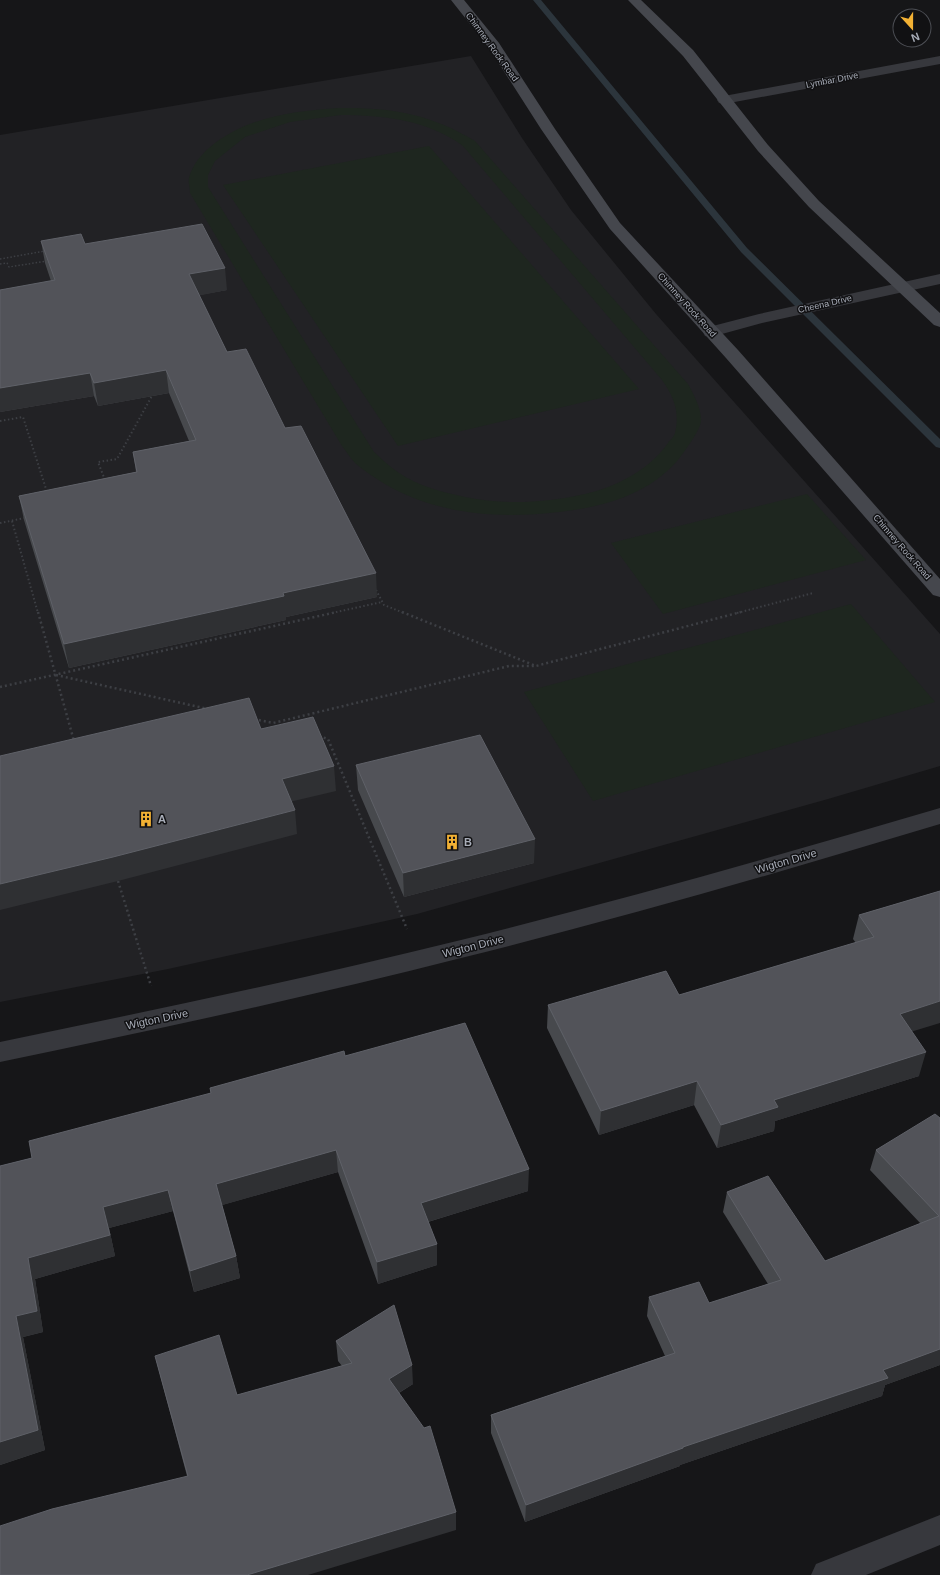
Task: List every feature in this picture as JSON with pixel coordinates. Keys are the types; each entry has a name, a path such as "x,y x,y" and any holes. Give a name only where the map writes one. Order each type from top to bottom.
{"main road":[{"name":"Chimney Rock Road","path":"458,0 494,46 548,129 615,226 711,332 940,591"},
{"path":"634,0 688,53 763,148 814,204 940,322"}],"street":[{"name":"Lymbar Drive","path":"724,100 940,60"},
{"name":"Cheena Drive","path":"711,332 759,319 940,279"},
{"name":"Wigton Drive","path":"0,1052 161,1018 461,950 775,865 940,816"},
{"path":"827,1575 940,1530"}],"path":[{"path":"0,259 46,251"},
{"path":"0,264 7,263 9,267 48,261"},
{"path":"106,484 98,462 118,459 154,392"},
{"path":"0,421 23,417 49,497"},
{"path":"0,523 26,518"},
{"path":"12,520 76,748"},
{"path":"375,588 384,605 536,666"},
{"path":"273,723 508,666 536,666 813,593"},
{"path":"0,687 382,602"},
{"path":"56,675 211,709"},
{"path":"250,718 280,725"},
{"path":"314,735 328,739 419,959"},
{"path":"118,881 161,1018"}],"shaded area":[{"path":"471,56 522,138 571,210 656,314 940,634 940,766 828,799 417,914 168,969 0,1002 0,135"},
{"path":"339,108 376,109 410,114 442,124 475,141 688,384 699,407 701,417 700,425 695,436 684,452 666,472 639,491 608,503 576,510 514,515 469,512 426,502 385,484 355,463 342,446 190,193 189,183 192,169 202,154 238,129 287,114","holes":["341,115 389,118 420,125 435,130 463,146 662,380 670,392 675,405 677,418 675,433 660,453 642,469 620,482 585,494 540,501 509,502 479,500 439,491 422,485 406,478 389,466 374,452 208,187 208,175 215,161 245,137 290,122"]},
{"path":"429,146 639,389 398,446 223,185"},
{"path":"807,494 866,560 663,614 611,543"},
{"path":"851,604 935,702 593,801 524,692"}],"building":[{"path":"202,224 225,268 189,274 227,352 246,349 285,428 301,426 376,573 283,593 284,596 64,644 19,496 137,472 133,452 196,440 166,370 94,383 90,373 0,388 0,290 55,280 41,241 81,234 85,244"},
{"name":"A","path":"249,698 261,729 313,717 334,766 282,779 295,810 113,857 0,884 0,756"},
{"name":"B","path":"480,735 535,839 403,873 356,765"},
{"path":"940,891 940,1001 900,1014 926,1052 774,1100 778,1107 721,1125 697,1081 601,1111 548,1005 666,971 679,995 874,937 859,915"},
{"path":"465,1023 529,1169 421,1203 437,1244 377,1262 336,1150 216,1184 236,1256 190,1271 168,1190 103,1207 110,1235 28,1258 37,1311 16,1316 38,1430 0,1442 0,1166 32,1158 29,1141 211,1093 210,1088 344,1051 345,1056"},
{"path":"935,1114 940,1118 940,1349 883,1370 888,1378 683,1447 526,1505 491,1415 675,1353 649,1297 699,1282 709,1303 781,1280 727,1192 768,1176 825,1261 939,1216 876,1150"},
{"path":"394,1305 412,1365 389,1379 424,1428 430,1426 456,1512 247,1575 0,1575 0,1526 52,1509 188,1476 155,1356 219,1335 237,1395 352,1363 336,1341"}],"waterway":[{"path":"537,0 744,250 940,445"}],"place":[{"name":"A","path":"146,819"},
{"name":"B","path":"452,842"}]}
